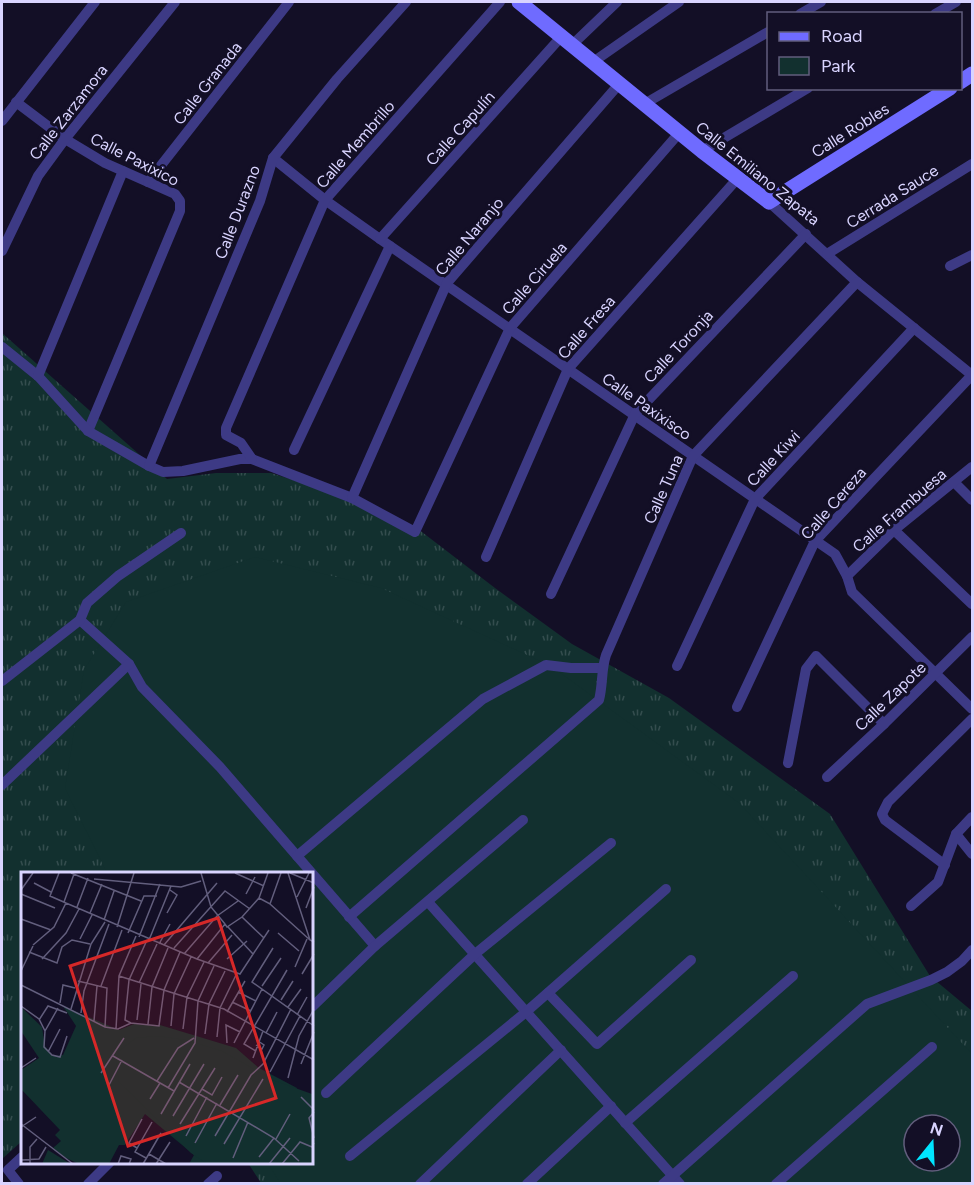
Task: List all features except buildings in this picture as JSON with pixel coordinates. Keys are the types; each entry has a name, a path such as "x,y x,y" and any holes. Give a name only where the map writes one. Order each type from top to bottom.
{"main road":[{"name":"Calle Emiliano Zapata","path":"519,2 702,151 769,202"},
{"name":"Calle Robles","path":"769,202 947,90"}],"street":[{"path":"2,121 95,2"},
{"name":"Calle Zarzamora","path":"2,251 38,176 175,2"},
{"name":"Calle Granada","path":"148,182 289,2"},
{"name":"Calle Durazno","path":"149,466 260,201 273,159 337,80 406,2"},
{"name":"Calle Membrillo","path":"252,459 241,443 226,435 226,428 325,200 500,2"},
{"name":"Calle Capulín","path":"380,239 567,41 617,2"},
{"path":"593,62 679,2"},
{"path":"804,12 821,2"},
{"path":"938,12 956,2"},
{"path":"645,103 767,33"},
{"name":"Calle Naranjo","path":"352,498 447,283 620,83"},
{"path":"702,151 805,90"},
{"name":"Calle Paxixico","path":"16,102 65,139 105,163 175,194 180,201 180,211 88,430"},
{"name":"Calle Ciruela","path":"352,498 415,532 510,328 680,132"},
{"name":"Calle Paxixisco","path":"273,159 380,239 447,283 835,554 852,592 972,710"},
{"name":"Cerrada Sauce","path":"827,254 972,164"},
{"path":"38,376 123,171"},
{"name":"Calle Fresa","path":"486,557 568,369 738,178"},
{"name":"Calle Emiliano Zapata","path":"769,202 858,282 972,375"},
{"name":"Calle Toronja","path":"551,594 635,414 806,234"},
{"path":"294,450 390,246"},
{"path":"950,266 972,255"},
{"name":"Calle Tuna","path":"349,917 599,700 603,686 601,668 606,655 693,456 858,282"},
{"name":"Calle Kiwi","path":"677,666 755,499 914,328"},
{"path":"2,347 38,376 88,430 149,466 163,472 183,471 240,459 252,459 352,498"},
{"name":"Calle Cereza","path":"737,707 815,541 972,375"},
{"name":"Calle Frambuesa","path":"846,576 894,530 972,467"},
{"path":"954,482 972,500"},
{"path":"894,530 972,604"},
{"path":"2,681 80,620 87,603 118,576 181,533"},
{"path":"80,620 129,664 142,687 220,767 310,872"},
{"name":"Calle Zapote","path":"827,777 972,637"},
{"path":"788,763 804,676 806,669 816,656 884,724"},
{"path":"2,785 129,664"},
{"path":"297,856 483,699 546,666 601,668"},
{"path":"945,865 885,820 882,814 888,802 972,719"},
{"path":"911,906 938,882 956,834 972,817"},
{"path":"314,1005 375,946 523,820"},
{"path":"956,834 972,854"},
{"path":"326,1093 476,954 611,843"},
{"path":"314,877 375,946"},
{"path":"350,1156 526,1012 666,889"},
{"path":"428,902 676,1179"},
{"path":"663,1184 676,1179 867,1004 947,972 972,950"},
{"path":"548,993 597,1044 691,960"},
{"path":"625,1123 794,976"},
{"path":"776,1184 932,1047"},
{"path":"420,1184 561,1050"},
{"path":"526,1184 610,1106"},
{"path":"19,1184 8,1170 21,1157"},
{"path":"88,1184 108,1164"},
{"path":"208,1184 217,1176"}],"green space":[{"path":"2,333 167,479 216,473 271,473 362,502 418,529 572,644 669,698 830,814 930,976 972,1011 972,1183 261,1183 249,1164 314,1164 314,872 21,872 21,1142 2,1159"},
{"path":"255,557 381,588 551,666 739,803 972,1054 972,1183 280,1183 269,1164 314,1164 314,872 107,872 65,788 84,670 126,602"}]}
